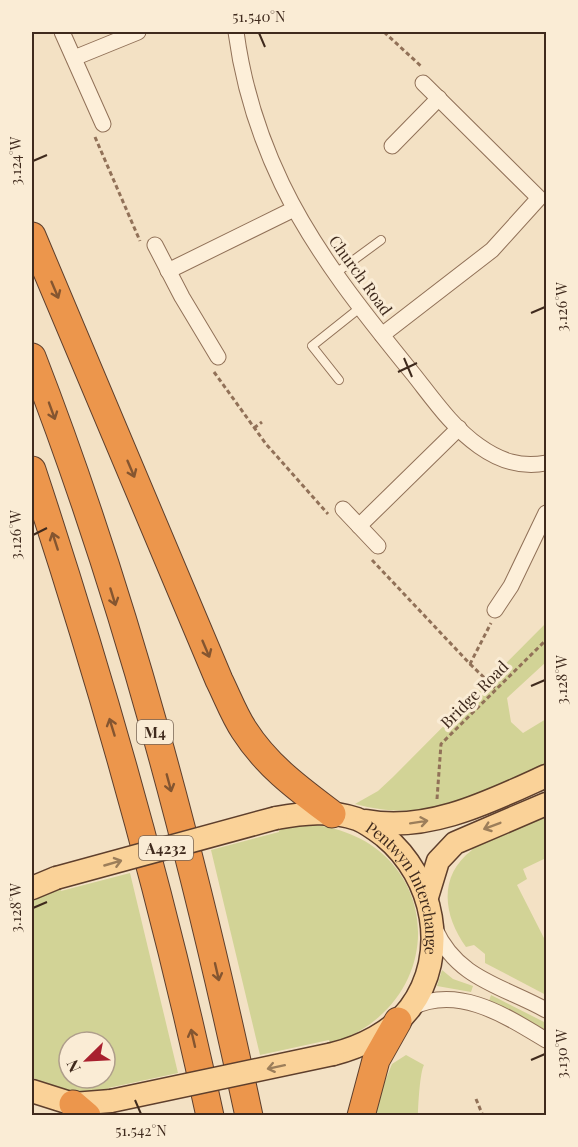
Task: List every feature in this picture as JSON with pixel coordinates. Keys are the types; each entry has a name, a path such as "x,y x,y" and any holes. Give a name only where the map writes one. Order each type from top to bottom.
{"highway":[{"path":"32,236 214,669 243,729 266,760 288,781 332,814"},
{"name":"M4","path":"32,357 75,475 150,714 192,868 249,1116"},
{"name":"M4","path":"32,470 128,781 173,955 210,1116"},
{"path":"361,1116 376,1060 404,1015"}],"main road":[{"name":"A4232","path":"361,821 402,825 428,821 477,805 546,776"},
{"path":"426,897 438,861 455,843 546,804"},
{"name":"Pentwyn Interchange","path":"32,888 57,878 276,818 307,813 332,814 361,821 400,850 413,868 426,897 432,921 433,943 429,968 404,1015"},
{"path":"32,1091 80,1110 111,1101 333,1054 362,1044 404,1015"}],"street":[{"path":"62,32 74,58 97,126"},
{"path":"74,58 138,32"},
{"name":"Church Road","path":"236,32 245,81 258,126 294,209 336,273 382,335 459,428 477,445 506,461 525,467 546,464"},
{"path":"382,335 492,250 543,201 423,83"},
{"path":"392,146 439,98"},
{"path":"168,271 294,209"},
{"path":"148,244 168,271 215,363"},
{"path":"359,526 459,428"},
{"path":"495,610 511,586 546,513"},
{"path":"338,514 359,526 371,549"},
{"path":"432,921 450,956 463,968 546,1010"},
{"path":"404,1015 433,999 456,998 498,1014 546,1040"}],"lane":[{"path":"336,273 381,240"},
{"path":"339,380 312,346 361,307"}],"path":[{"path":"97,126 148,244"},
{"path":"215,363 254,428 338,514"},
{"path":"254,428 262,422"},
{"path":"371,549 470,664 496,689"},
{"path":"470,664 491,625 495,610"},
{"name":"Bridge Road","path":"438,810 437,781 441,744 546,640"},
{"path":"476,1099 483,1116"}],"green space":[{"path":"546,623 546,662 507,698 511,722 523,733 546,719 546,765 476,796 430,808 406,811 355,804 378,791 393,777"},
{"path":"546,815 546,858 523,869 527,879 517,885 546,942 546,995 485,963 485,954 474,945 466,947 452,922 448,896 453,872 472,850 470,846"},
{"path":"316,825 359,838 390,861 410,892 418,926 414,962 398,995 370,1024 330,1044 329,1040 260,1055 211,850 279,832 279,829"},
{"path":"130,873 178,1073 117,1086 117,1030 57,1030 57,1088 32,1077 32,901 60,888 61,891"},
{"path":"442,970 453,979 473,986 471,992 437,986"},
{"path":"491,995 546,1023 546,1030 489,1001"},
{"path":"406,1055 424,1065 420,1081 418,1115 371,1116 392,1064"},
{"path":"68,1090 108,1090 98,1092"}]}
